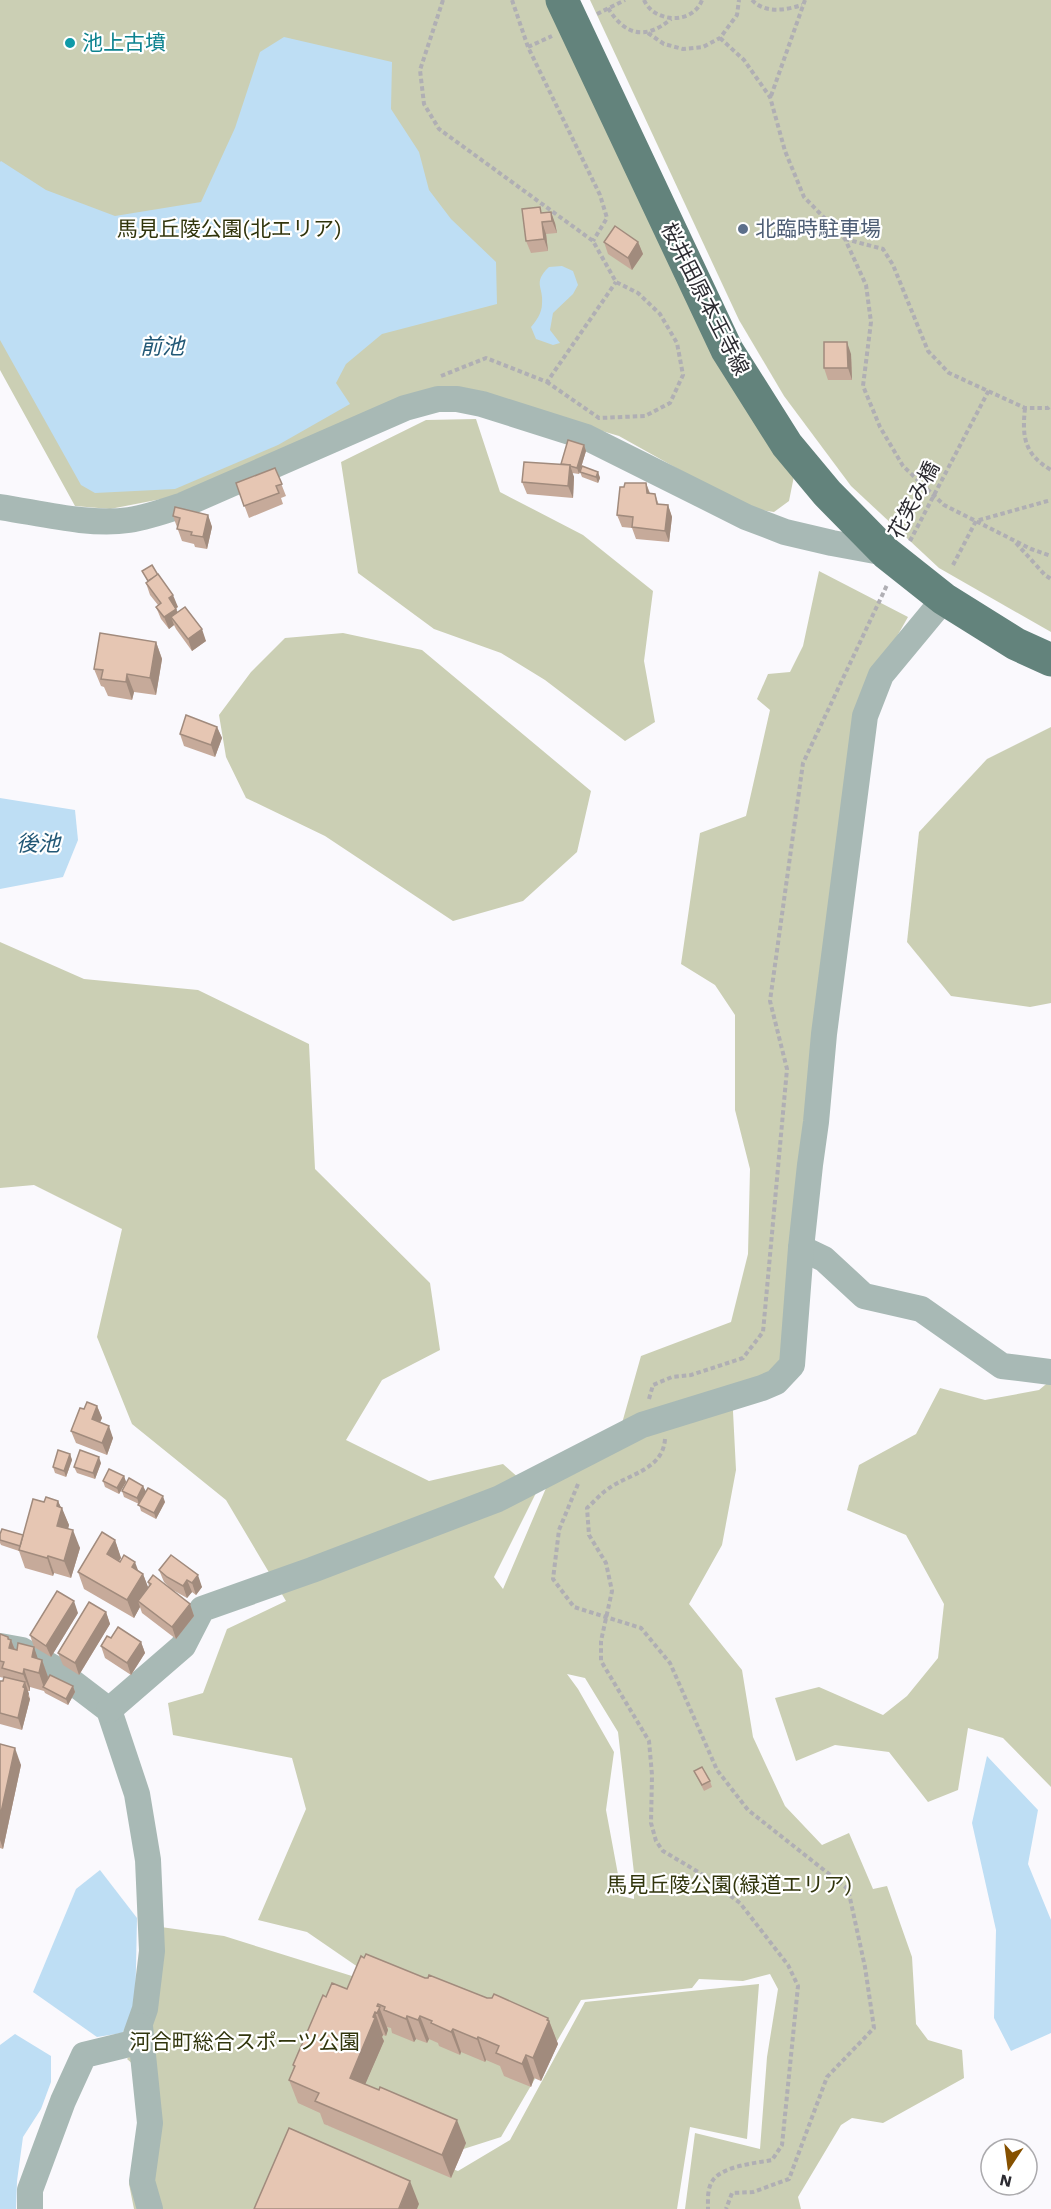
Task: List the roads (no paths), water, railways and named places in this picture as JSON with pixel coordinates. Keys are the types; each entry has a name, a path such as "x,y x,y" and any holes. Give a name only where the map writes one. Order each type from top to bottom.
{"main road":[{"name":"桜井田原本王寺線","path":"562,0 727,350 787,445 827,493 944,599 1016,644 1051,660"}],"street":[{"path":"0,507 95,521 128,520 160,513 405,408 438,399 457,399 482,404 586,437 746,517 785,532 896,557"},
{"path":"109,1710 183,1646 202,1609 498,1499 652,1421 776,1382 792,1365 801,1248 833,964 865,716 881,675 944,599"},
{"path":"801,1248 824,1259 864,1296 921,1309 1002,1366 1051,1372"},
{"path":"0,1646 22,1650 54,1668 109,1710 137,1794 148,1860 152,1951 146,2009 133,2043 84,2055 63,2101 30,2190 30,2209"},
{"path":"140,2026 150,2123 142,2181 150,2209"}],"water":[{"name":"前池","path":"284,37 392,62 391,109 419,152 429,190 451,219 496,262 497,304 382,334 346,364 336,383 350,404 278,445 175,489 95,493 81,485 0,340 0,162 46,190 115,216 201,202 235,128 260,52"},
{"path":"562,266 573,271 578,285 573,294 553,313 550,330 560,343 553,345 536,339 531,327 542,307 541,277 549,267"},
{"name":"後池","path":"0,798 75,810 78,840 63,877 0,889"},
{"path":"987,1756 1038,1810 1028,1864 1051,1920 1051,2033 1011,2051 994,2018 996,1930 972,1823"},
{"path":"100,1870 137,1918 135,2014 122,2033 97,2037 33,1992 76,1889"},
{"path":"15,2034 51,2056 51,2082 41,2109 23,2137 16,2209 0,2209 0,2045"}],"place":[{"name":"池上古墳","path":"70,43"},
{"name":"北臨時駐車場","path":"743,229"}],"park label":[{"name":"馬見丘陵公園(北エリア)","path":"229,229"},
{"name":"馬見丘陵公園(緑道エリア)","path":"729,1885"},
{"name":"河合町総合スポーツ公園","path":"245,2042"}]}
